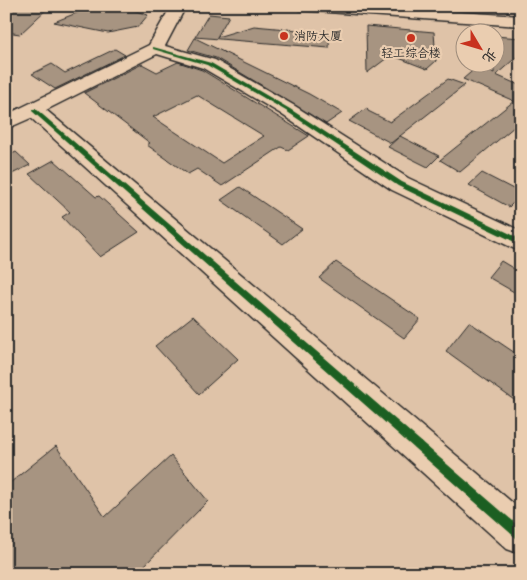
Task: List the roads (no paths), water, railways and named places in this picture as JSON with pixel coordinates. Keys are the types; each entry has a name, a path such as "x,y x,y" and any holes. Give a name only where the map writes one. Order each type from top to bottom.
{"street":[{"path":"6,123 155,48 179,6"},
{"path":"300,6 521,22"},
{"path":"432,6 521,13"},
{"path":"155,48 209,64 288,110 400,184 521,242"},
{"path":"34,110 521,535"}],"place":[{"name":"消防大厦","path":"284,36"},
{"name":"轻工综合楼","path":"411,38"}]}
